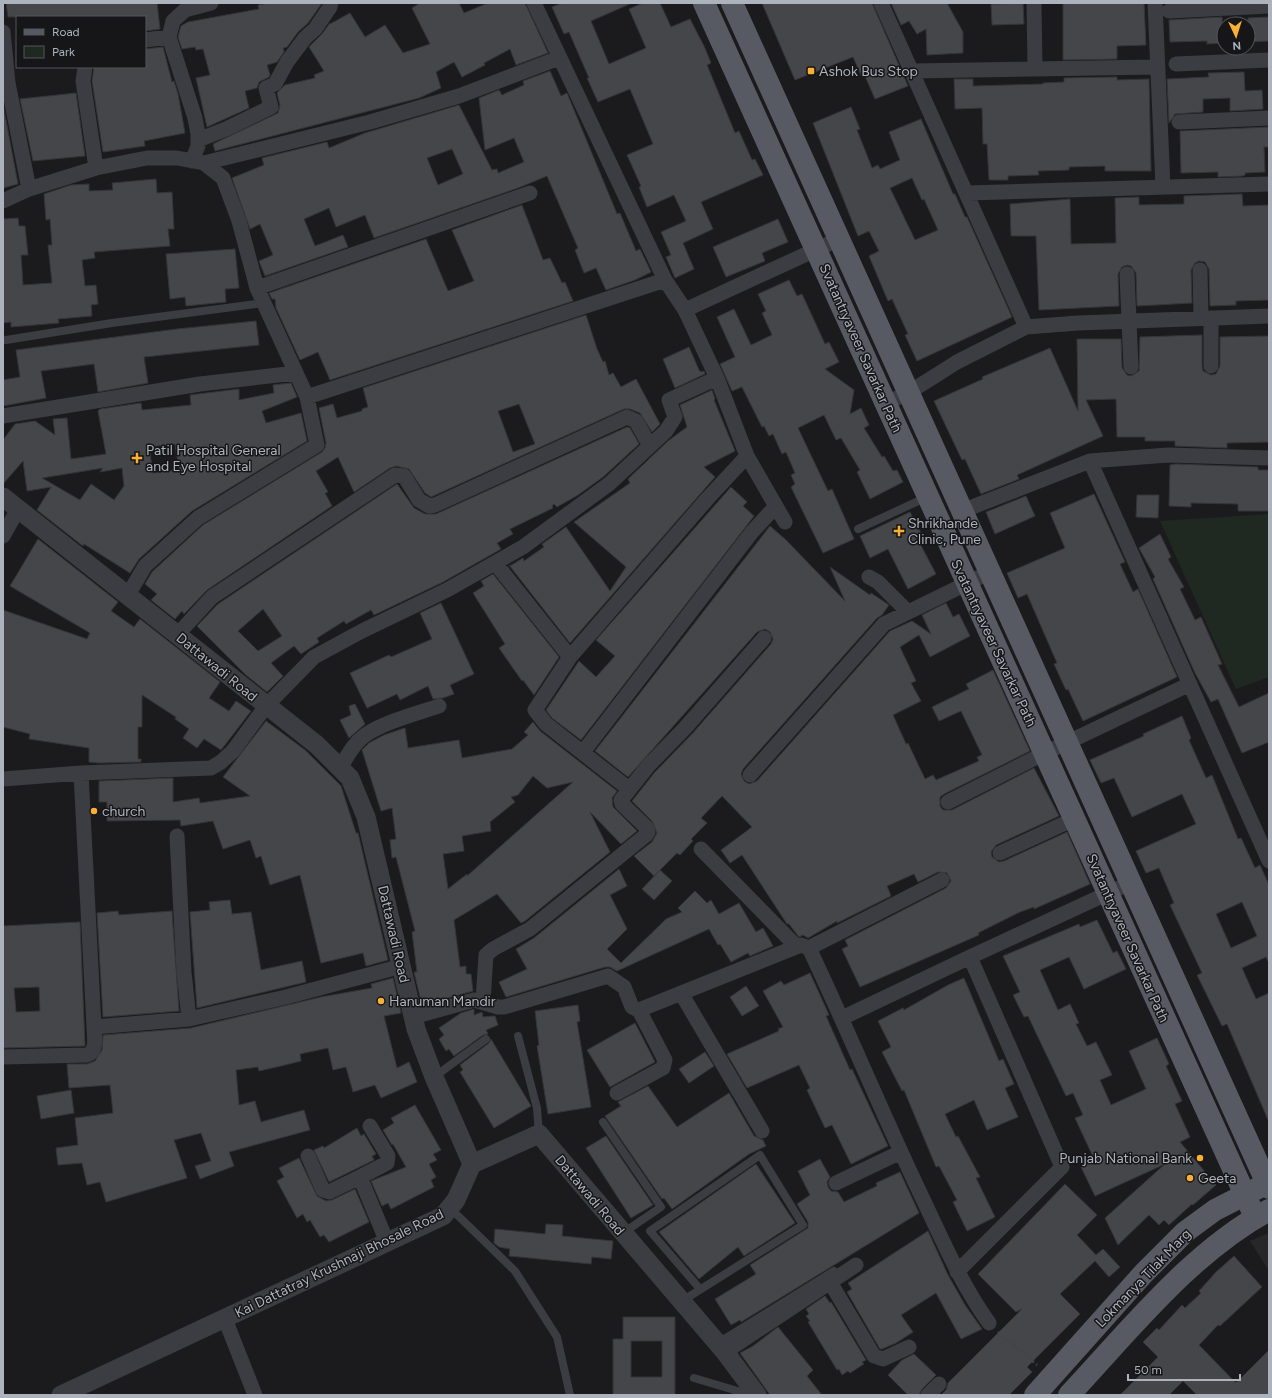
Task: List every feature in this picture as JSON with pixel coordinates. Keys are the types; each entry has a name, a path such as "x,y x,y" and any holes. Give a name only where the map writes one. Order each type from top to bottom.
{"main road":[{"name":"Svatantryaveer Savarkar Path","path":"704,3 966,583 1045,753 1245,1194 1262,1214"},
{"name":"Svatantryaveer Savarkar Path","path":"732,3 1130,883 1268,1184"},
{"name":"Lokmanya Tilak Marg","path":"1044,1389 1144,1273 1185,1232 1215,1210 1268,1184"},
{"name":"Lokmanya Tilak Marg","path":"1069,1395 1183,1273 1226,1237 1262,1214"}],"street":[{"path":"198,162 198,140 195,118 169,37 173,21 185,10 211,3"},
{"path":"198,140 226,129 271,107 266,88 275,84 305,38 319,24 331,3"},
{"path":"534,3 665,280 685,310 717,378 747,456 785,522"},
{"path":"882,3 968,193 1026,327"},
{"path":"1034,3 1035,69"},
{"path":"1155,3 1163,187"},
{"path":"1169,11 1269,6"},
{"path":"3,32 8,83 29,189"},
{"path":"146,40 169,37"},
{"path":"198,162 370,122 459,96 559,58"},
{"path":"1176,64 1269,60"},
{"path":"912,70 1157,67"},
{"path":"85,68 83,81 96,168"},
{"path":"1179,122 1269,118"},
{"path":"3,201 29,189 96,168 147,158 177,158 198,162 224,178 239,221 257,288 307,397 317,445 198,518 145,566 128,595"},
{"path":"968,193 1269,184"},
{"path":"257,288 530,193"},
{"path":"685,310 839,239"},
{"path":"1200,270 1211,366"},
{"path":"1127,274 1131,366"},
{"path":"307,397 665,280"},
{"path":"886,403 908,393 957,362 1026,327 1128,321 1269,316"},
{"path":"3,416 200,384 296,373"},
{"path":"3,779 81,773 211,768 222,762 233,751 266,706 314,657 362,631 447,590 523,548 609,484 670,427 675,417 669,400 717,378"},
{"path":"177,635 212,597 395,475 404,476 419,500 429,506 435,505 627,417 636,421 650,446"},
{"path":"962,511 1090,461 1168,455 1269,458"},
{"path":"629,789 546,724 535,710 570,658 708,498 747,456"},
{"path":"1090,461 1269,862"},
{"name":"Dattawadi Road","path":"3,497 317,745 350,778 366,817 413,1017 434,1077 472,1164"},
{"path":"583,752 752,532 776,506"},
{"path":"3,536 18,509"},
{"path":"496,564 570,658"},
{"path":"750,775 884,624 990,572"},
{"path":"869,578 878,582 908,612"},
{"path":"483,1001 486,955 530,929 646,836 648,832 646,827 620,802 648,766 685,728 764,638"},
{"path":"948,802 1045,753 1190,684"},
{"path":"340,768 356,744 364,736 376,729 439,706"},
{"path":"3,1057 87,1056 91,1054 94,1049 81,773"},
{"path":"1000,853 1074,819"},
{"path":"177,836 184,972 189,1019"},
{"path":"701,849 803,947 842,1018 901,1152 957,1272 971,1298 989,1323"},
{"path":"638,1010 803,947 942,880"},
{"path":"842,1018 1130,883"},
{"path":"957,1272 1062,1167 970,957"},
{"path":"94,1027 189,1019 286,997 402,966"},
{"path":"413,1017 474,1000 483,1001 498,1007 504,1007 608,976 624,987 632,1007 638,1010 665,1060 663,1068 617,1094"},
{"path":"681,993 762,1131"},
{"path":"308,1156 323,1190 326,1192 329,1192 360,1177 386,1164 389,1160 370,1126"},
{"path":"472,1164 539,1134"},
{"name":"Dattawadi Road","path":"539,1134 721,1348 753,1390"},
{"path":"836,1184 901,1152"},
{"name":"Kai Dattatray Krushnaji Bhosale Road","path":"61,1395 443,1216 456,1200 472,1164"},
{"path":"360,1177 388,1242"},
{"path":"721,1348 830,1282 855,1262"},
{"path":"830,1282 874,1356 883,1360 909,1347"},
{"path":"226,1319 255,1395"},
{"path":"928,1395 939,1384"}],"lane":[{"path":"6,340 112,323 263,303"},
{"path":"858,529 928,496"},
{"path":"518,1036 536,1108 539,1134"},
{"path":"434,1077 486,1039"},
{"path":"603,1122 661,1207 622,1233"},
{"path":"681,1302 803,1225 760,1155 650,1231 700,1289"},
{"path":"450,1208 515,1271 558,1337 570,1395"},
{"path":"721,1348 855,1262"},
{"path":"694,1378 741,1392 753,1390"}],"path":[{"path":"989,1323 1044,1389"}],"shaded area":[{"path":"1269,1233 1269,1271 1250,1241"}],"green space":[{"path":"1269,514 1269,677 1236,689 1160,521"}],"building":[{"path":"6,3 157,3 160,29 146,31 146,16 8,17"},
{"path":"268,3 322,3 308,23 298,32 287,47 283,48 284,52 277,62 267,65 270,75 269,77 259,82 257,88 245,91 249,108 207,127 196,78 210,75 203,49 196,50 195,47 182,49 178,37 181,26 188,22 259,9 258,5"},
{"path":"420,3 459,3 464,13 488,3 525,3 548,53 516,65 510,49 484,63 485,65 462,77 454,62 436,72 441,88 419,98 215,151 213,144 278,113 280,105 277,93 285,85 315,78 314,75 324,71 309,47 322,34 330,23 350,13 365,37 385,25 403,53 430,44 412,8"},
{"path":"562,3 632,3 591,21 609,64 646,48 629,9 643,3 660,3 671,27 690,19 711,63 707,65 735,133 739,131 752,160 755,159 763,175 701,202 713,229 683,243 694,269 675,278 666,257 671,255 661,232 686,221 674,195 647,207 639,187 641,186 627,155 653,144 630,89 598,102 569,32 564,34 552,7"},
{"path":"762,3 872,3 908,86 875,99 865,76 862,77 853,57 795,80"},
{"path":"891,3 947,3 963,32 963,53 927,55 926,29 917,34 909,21 901,25"},
{"path":"1023,3 1024,24 992,25 991,4"},
{"path":"1063,3 1144,3 1146,45 1117,46 1117,59 1063,60"},
{"path":"1216,17 1216,43 1207,44 1207,41 1170,42 1169,20"},
{"path":"1269,17 1269,41 1256,42 1256,18"},
{"path":"163,47 172,82 174,81 178,94 185,133 144,141 145,146 103,152 92,81 94,68 146,68 146,49"},
{"path":"550,71 561,96 567,93 617,214 620,213 636,251 640,249 651,272 635,280 606,290 596,268 584,273 575,250 578,248 547,176 518,188 374,238 365,215 336,227 329,208 304,219 315,246 343,235 348,247 265,276 259,261 273,255 260,224 250,229 232,178 264,165 262,158 327,142 329,148 365,133 459,105 492,170 497,169 498,173 524,162 514,138 485,150 479,98 499,90 502,95 524,85 523,81","holes":["452,149 463,174 438,185 427,158"]},
{"path":"1244,72 1245,91 1262,90 1263,109 1230,111 1230,98 1203,99 1203,112 1175,114 1169,123 1167,79 1209,77 1208,73"},
{"path":"1117,77 1117,80 1149,79 1151,171 1105,171 1105,166 1069,167 1069,170 1038,171 1039,175 1008,176 1008,180 989,180 987,144 983,144 982,108 955,109 954,79 973,79 973,86 1043,84 1064,82 1064,78"},
{"path":"76,93 85,156 33,161 20,99"},
{"path":"3,104 18,184 3,188"},
{"path":"851,107 860,129 857,130 872,168 878,165 880,169 900,160 889,132 921,119 953,194 955,194 965,217 967,217 1012,317 917,361 905,335 908,334 892,299 888,301 869,256 879,251 869,231 858,236 813,123","holes":["912,178 922,200 924,199 938,230 915,240 890,188"]},
{"path":"1269,127 1269,147 1264,147 1265,172 1245,173 1245,175 1242,176 1218,177 1218,172 1181,173 1180,131"},
{"path":"156,179 157,193 172,192 174,229 168,229 170,246 94,252 95,258 82,260 85,286 96,285 98,304 91,305 92,316 58,319 59,323 11,327 11,322 3,323 3,219 18,218 19,226 25,226 28,255 21,255 23,285 52,283 48,245 52,245 50,219 46,220 44,194 71,185 89,184 89,191 113,190 112,183"},
{"path":"1242,194 1243,206 1269,205 1269,300 1236,301 1236,305 1210,306 1209,269 1205,262 1199,261 1195,263 1191,270 1192,303 1137,306 1136,273 1131,266 1127,265 1122,267 1118,274 1119,306 1039,310 1036,236 1011,236 1010,204 1070,199 1071,244 1116,243 1115,198 1139,197 1139,205 1184,204 1184,196"},
{"path":"522,205 543,260 550,258 562,283 565,282 573,301 330,380 318,352 300,360 276,308 275,299 272,299 269,293 426,239 448,291 474,281 452,230"},
{"path":"778,219 788,242 762,253 765,261 726,277 713,247"},
{"path":"235,249 239,288 225,289 226,302 186,306 185,297 170,299 166,254"},
{"path":"789,280 797,296 802,294 825,344 829,342 839,362 825,369 854,390 850,414 861,408 869,425 864,428 882,457 884,456 893,471 897,470 903,482 870,499 857,472 860,470 841,438 836,440 824,415 798,428 828,491 832,489 854,539 823,553 791,487 795,484 791,475 795,473 786,452 782,454 773,434 769,436 764,426 762,427 742,387 732,391 720,364 735,357 717,317 734,309 751,345 772,335 762,313 766,311 758,294"},
{"path":"586,315 597,349 603,362 605,361 609,375 613,373 621,387 636,379 660,424 652,432 640,413 630,409 624,409 431,497 425,493 409,469 396,466 390,468 354,492 338,457 316,471 328,492 325,493 332,506 207,590 184,614 182,611 175,619 151,600 157,594 145,584 152,572 203,525 322,452 326,443 319,408 333,404 337,418 362,411 362,409 368,407 363,388","holes":["519,404 535,444 513,452 498,411"]},
{"path":"256,321 259,345 144,357 148,383 98,392 94,364 41,371 46,398 3,406 3,380 20,377 16,350 177,329"},
{"path":"1202,335 1203,371 1211,375 1216,374 1220,366 1220,337 1269,336 1269,442 1227,443 1227,448 1175,446 1175,441 1145,441 1145,437 1117,437 1116,399 1086,400 1103,436 1017,475 1019,479 981,494 965,459 962,460 934,401 983,379 982,377 1050,348 1078,411 1077,339 1121,339 1122,368 1127,375 1131,376 1139,371 1140,337"},
{"path":"689,347 699,370 701,372 704,371 705,374 675,388 663,359"},
{"path":"291,383 297,397 262,411 266,423 301,413 307,441 192,511 139,559 130,573 84,544 83,546 37,510 51,487 27,491 23,461 3,484 3,440 15,424 35,421 55,435 53,419 67,418 71,459 106,454 98,411 100,409 141,403 142,410 191,405 190,395 239,389 239,400 274,393 273,385","holes":["175,444 179,470 153,473 149,447","103,468 100,472 122,468 124,486 114,500 91,484 80,500 42,478"]},
{"path":"712,390 714,400 735,451 704,467 715,477 570,643 509,565 510,566 523,558 524,561 544,547 542,544 566,527 610,591 626,567 574,522 630,483 628,479 668,441 687,427 680,405"},
{"path":"627,427 630,428 639,444 603,477 578,495 557,507 554,504 552,506 553,508 510,529 513,534 497,543 501,549 443,582 374,615 371,610 346,624 344,621 317,638 319,642 301,654 294,646 271,663 283,676 267,692 246,675 197,626 218,604 397,484 414,508 425,514 436,514","holes":["263,609 282,636 258,651 238,631"]},
{"path":"1170,465 1258,467 1258,470 1269,470 1269,511 1238,511 1238,504 1191,503 1191,507 1169,506"},
{"path":"731,487 747,502 743,506 754,516 581,740 552,718 546,710 579,661 596,677 615,656 596,640"},
{"path":"1094,494 1125,562 1120,564 1133,592 1138,589 1177,677 1083,721 1054,664 1057,663 1027,594 1018,598 1007,573 1065,548 1050,513"},
{"path":"1137,495 1159,495 1158,518 1136,517"},
{"path":"1026,496 1035,516 995,534 986,512"},
{"path":"910,512 921,533 916,536 936,574 908,589 888,549 870,558 860,536"},
{"path":"770,526 786,540 845,601 830,567 870,595 871,593 889,605 882,615 877,618 743,769 741,774 744,781 749,784 757,781 890,631 912,621 931,634 922,615 946,603 953,617 959,614 970,636 930,657 919,635 900,647 916,681 911,683 921,701 893,715 906,744 908,743 925,779 933,775 936,780 979,761 977,757 982,755 961,711 939,721 932,707 969,689 966,684 993,670 1030,751 944,794 940,797 940,806 943,810 952,810 1034,768 1059,816 996,845 991,852 992,857 999,862 1004,861 1067,832 1090,884 1034,909 1034,907 1020,912 978,933 979,935 860,987 842,949 848,946 845,940 946,888 951,881 947,873 938,872 918,882 914,874 887,886 891,896 837,923 837,921 808,938 803,935 799,937 789,924 787,924 742,855 730,863 721,850 752,827 722,796 701,818 707,823 691,839 693,841 680,855 677,853 654,876 634,856 652,842 657,833 652,821 632,801 655,772 692,734 771,644 773,639 770,632 765,629 757,632 628,777 595,751"},
{"path":"1160,534 1171,557 1168,559 1184,587 1180,589 1195,620 1201,617 1222,664 1218,665 1239,707 1269,693 1269,742 1242,753 1218,699 1211,702 1195,673 1153,579 1155,577 1139,548"},
{"path":"38,539 118,602 111,611 134,627 140,619 220,682 209,698 229,711 236,701 251,711 221,750 204,739 197,748 183,738 189,729 175,719 176,717 142,695 142,727 138,727 138,759 141,759 141,762 89,762 89,748 29,739 30,734 3,727 3,610 87,639 90,633 10,586"},
{"path":"493,574 559,657 534,695 523,680 522,681 499,648 505,644 473,593 484,586 481,581"},
{"path":"441,603 474,674 450,685 454,694 443,698 433,699 428,686 400,700 397,694 367,708 350,673 389,655 391,657 432,639 420,613"},
{"path":"355,704 365,724 349,738 340,720 351,715 349,706"},
{"path":"1182,716 1191,738 1189,740 1206,778 1212,775 1238,839 1241,838 1255,868 1260,865 1269,885 1269,963 1266,957 1242,968 1256,999 1269,993 1269,1122 1227,1024 1222,1026 1197,975 1202,973 1170,905 1174,903 1159,868 1146,873 1136,851 1196,824 1182,794 1132,817 1114,778 1101,783 1090,760 1144,736 1143,734","holes":["1242,902 1257,936 1231,948 1216,914"]},
{"path":"266,721 305,750 341,786 356,833 358,833 388,960 366,966 363,953 321,963 300,875 270,885 261,856 256,858 250,840 223,849 213,821 181,826 180,820 107,821 107,802 99,802 99,781 173,778 173,802 199,798 200,803 250,796 223,777"},
{"path":"533,722 540,731 617,791 612,798 613,807 637,831 621,844 590,812 610,852 525,921 521,923 497,894 454,920 460,967 466,966 466,974 471,974 473,991 422,1005 414,972 417,972 412,932 415,931 396,857 392,858 390,840 396,839 392,808 381,811 362,750 369,743 384,735 405,728 408,748 459,740 462,758 512,749 528,735 524,732","holes":["533,776 547,788 573,782 467,876 467,874 448,889 443,854 464,851 462,836 491,831 490,822 515,802 511,797 518,795"]},
{"path":"619,869 627,886 610,895 627,929 607,949 621,963 666,919 682,912 678,908 695,891 707,903 711,900 719,914 739,903 756,932 763,928 773,946 750,956 748,953 731,962 720,944 718,945 709,929 617,971 610,967 605,967 506,997 499,982 527,969 516,949 534,938"},
{"path":"660,870 672,881 654,900 642,889"},
{"path":"230,900 232,914 251,912 261,970 302,961 306,982 197,1008 190,912 210,910 209,902"},
{"path":"118,911 119,915 172,911 179,1011 103,1017 97,913"},
{"path":"1097,920 1113,953 1117,951 1126,969 1084,989 1069,957 1040,970 1058,1010 1070,1004 1079,1023 1076,1024 1087,1046 1096,1042 1112,1075 1100,1080 1111,1105 1146,1089 1129,1051 1157,1038 1169,1064 1166,1066 1182,1101 1175,1104 1190,1137 1180,1142 1216,1185 1169,1225 1164,1220 1159,1225 1149,1215 1118,1245 1105,1218 1165,1164 1095,1196 1081,1167 1095,1161 1075,1118 1083,1115 1073,1093 1066,1096 1028,1016 1024,1017 1013,995 1020,992 1003,956 1079,924 1080,927"},
{"path":"80,922 85,1046 3,1048 3,926","holes":["39,987 40,1011 16,1012 14,988"]},
{"path":"810,973 829,1015 826,1016 850,1070 852,1069 888,1146 851,1164 832,1125 825,1128 807,1090 810,1088 799,1065 747,1088 727,1054 779,1031 778,1029 783,1027 763,991 781,981 784,985"},
{"path":"393,978 401,1013 384,1016 397,1068 409,1062 417,1082 381,1098 375,1085 353,1092 346,1067 333,1070 328,1048 300,1054 301,1061 281,1066 259,1071 258,1067 236,1070 239,1105 255,1101 261,1122 304,1110 310,1130 229,1152 234,1166 200,1179 195,1166 211,1161 201,1133 174,1140 187,1178 106,1202 100,1182 87,1185 82,1163 58,1165 56,1148 78,1145 75,1118 113,1113 110,1085 69,1088 67,1064 87,1064 95,1061 102,1050 103,1035 191,1028 321,997 372,988 371,984"},
{"path":"964,978 999,1061 1003,1059 1014,1084 1005,1088 1018,1117 987,1130 974,1100 945,1114 956,1137 958,1136 980,1177 976,1178 995,1217 967,1231 953,1202 957,1200 939,1166 936,1167 904,1090 902,1091 882,1052 891,1047 878,1021 903,1008 904,1010 948,985"},
{"path":"746,986 759,1006 742,1016 730,997"},
{"path":"578,1005 580,1021 577,1022 591,1107 548,1114 537,1046 539,1045 535,1011"},
{"path":"474,1009 474,1015 482,1012 483,1017 495,1016 498,1025 486,1030 488,1034 483,1035 454,1056 449,1049 446,1051 439,1039 444,1035 439,1028 461,1013"},
{"path":"635,1023 655,1062 610,1087 587,1050"},
{"path":"491,1039 531,1106 494,1128 460,1072 463,1070 460,1065 489,1043"},
{"path":"705,1052 714,1066 689,1083 679,1069"},
{"path":"648,1086 677,1127 729,1093 754,1136 763,1140 766,1146 749,1154 672,1209 664,1198 662,1199 605,1116 621,1106 618,1102"},
{"path":"71,1090 74,1113 41,1119 37,1096"},
{"path":"415,1105 441,1150 433,1154 437,1160 429,1164 436,1177 431,1180 434,1187 391,1209 388,1203 382,1206 371,1181 406,1167 383,1130 394,1123 391,1118"},
{"path":"357,1128 361,1136 364,1134 376,1154 372,1156 374,1160 329,1182 314,1150 323,1146 324,1148"},
{"path":"606,1136 653,1205 631,1218 586,1148"},
{"path":"299,1158 317,1196 326,1201 332,1200 355,1189 369,1222 329,1242 324,1235 320,1237 310,1220 307,1222 303,1214 297,1218 277,1181 284,1177 279,1168"},
{"path":"820,1159 830,1177 827,1182 828,1187 831,1191 838,1192 844,1202 877,1186 876,1183 900,1172 919,1213 741,1322 740,1320 731,1325 715,1299 756,1274 750,1265 808,1228 808,1222 797,1204 810,1195 798,1171"},
{"path":"756,1164 795,1223 744,1256 738,1247 699,1279 659,1232"},
{"path":"1065,1184 1097,1215 1077,1235 1096,1255 1103,1249 1120,1267 1109,1277 1095,1261 1060,1294 1080,1314 1027,1367 1032,1372 1009,1395 941,1395 946,1390 948,1383 1022,1309 1016,1312 978,1274"},
{"path":"546,1224 563,1225 562,1236 613,1241 611,1259 592,1257 591,1264 509,1256 510,1249 499,1247 494,1243 495,1229 545,1234"},
{"path":"928,1231 948,1275 965,1305 982,1329 961,1339 936,1293 901,1315 913,1332 896,1343 880,1349 847,1292 852,1289 848,1283"},
{"path":"1234,1256 1262,1287 1220,1326 1218,1325 1199,1345 1235,1382 1237,1382 1269,1350 1269,1395 1197,1395 1183,1381 1169,1395 1120,1395 1158,1357 1143,1342 1157,1328 1159,1330 1182,1305 1185,1308 1201,1293 1199,1291 1216,1272"},
{"path":"825,1296 830,1303 831,1302 866,1360 862,1362 864,1364 850,1373 848,1371 842,1375 839,1369 837,1370 808,1322 810,1321 806,1316 809,1314 806,1309"},
{"path":"623,1317 675,1317 675,1395 613,1395 613,1339 623,1339","holes":["631,1341 662,1341 662,1377 631,1377"]},
{"path":"778,1327 813,1370 807,1376 822,1395 770,1395 740,1353 753,1346"},
{"path":"914,1354 936,1375 922,1389 919,1395 908,1395 888,1375 902,1360"}],"place":[{"name":"Ashok Bus Stop","path":"811,71"},
{"name":"Patil Hospital General and Eye Hospital","path":"137,458"},
{"name":"Shrikhande Clinic, Pune","path":"899,531"},
{"name":"church","path":"94,811"},
{"name":"Hanuman Mandir","path":"381,1001"},
{"name":"Punjab National Bank","path":"1200,1158"},
{"name":"Geeta","path":"1190,1178"}]}
